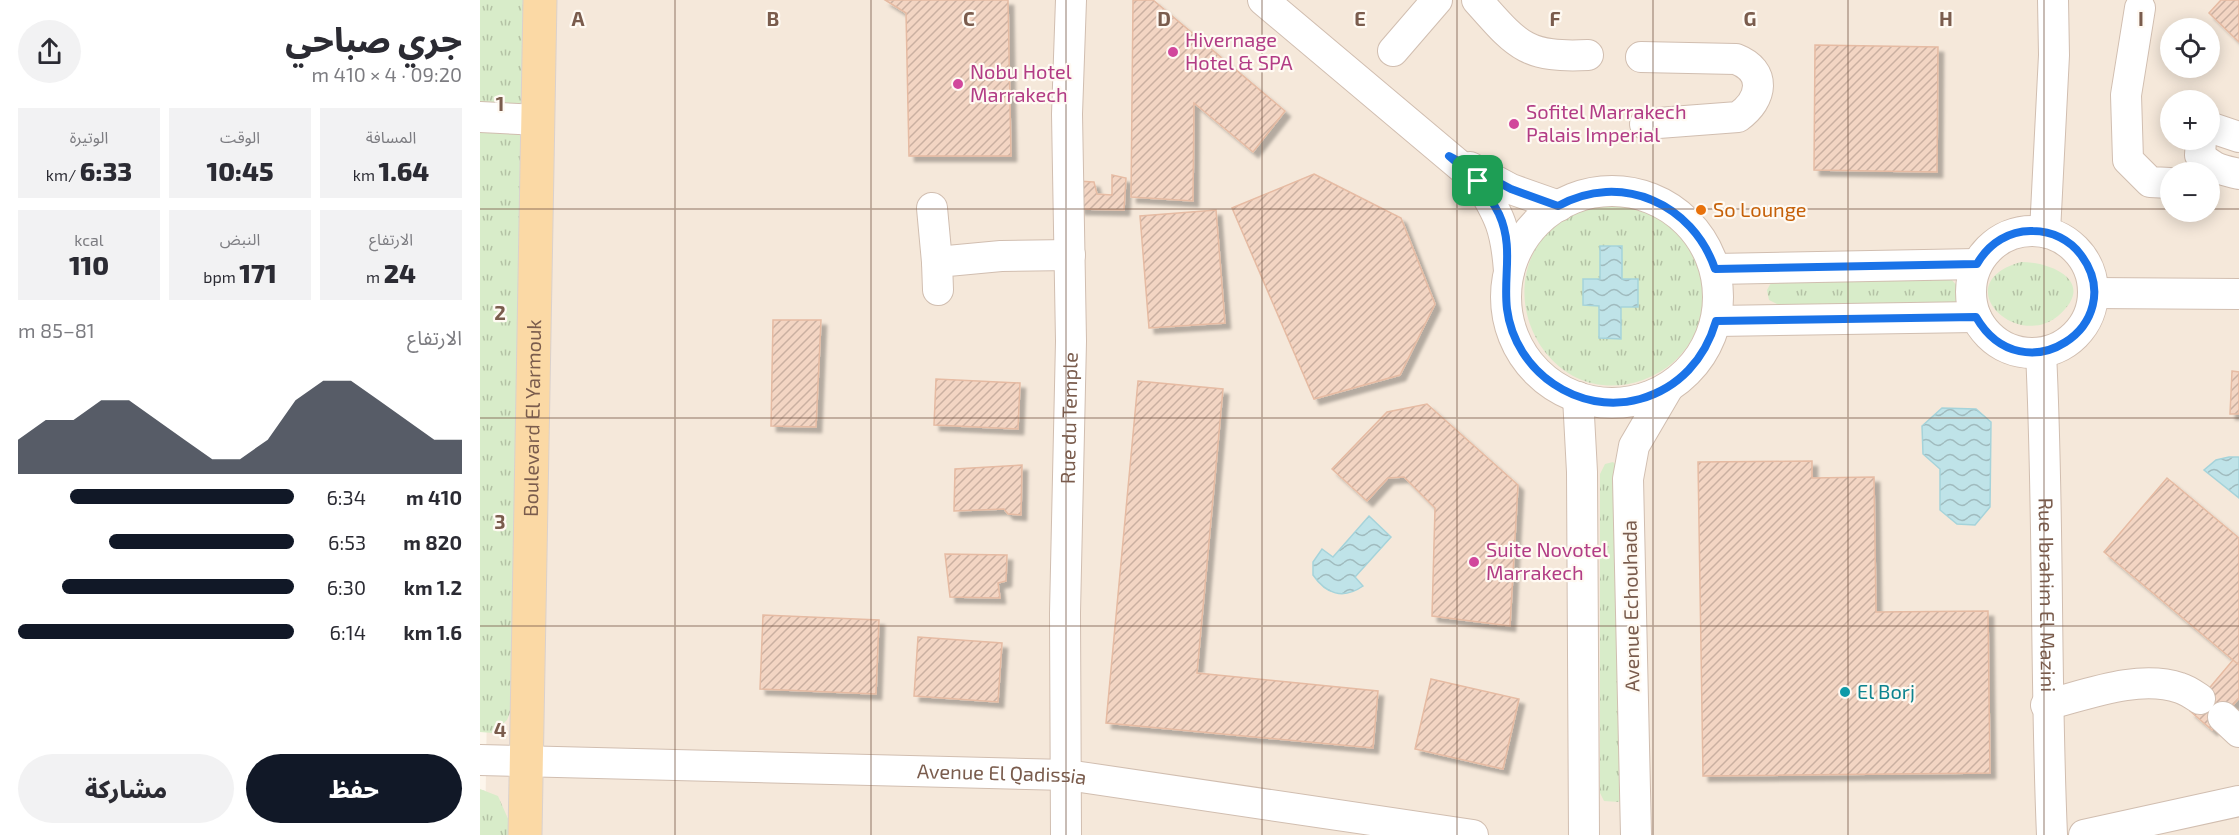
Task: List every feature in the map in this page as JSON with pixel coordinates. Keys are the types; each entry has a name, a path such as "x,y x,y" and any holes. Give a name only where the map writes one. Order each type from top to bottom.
{"main road":[{"name":"Boulevard El Yarmouk","path":"525,835 540,0"}],"street":[{"name":"Rue du Temple","path":"1066,835 1065,613 1071,341 1067,114 1071,0"},
{"path":"1263,0 1478,181 1499,214 1507,241 1509,273 1507,307 1520,348 1541,375 1578,397 1600,402 1624,402 1647,397 1668,388 1696,363 1710,339 1716,321 1718,295 1715,269 1706,246 1691,226 1672,209 1649,198 1630,193 1602,192 1583,195 1558,206 1530,230 1519,246 1509,273"},
{"path":"1393,51 1437,0"},
{"path":"1477,0 1515,41 1531,51 1556,57 1588,55"},
{"path":"2045,232 2054,55 2053,0"},
{"path":"2140,8 2126,95 2128,160 2150,182 2160,182"},
{"path":"1641,57 1736,59 1750,64 1756,74 1757,95 1750,108 1738,117 1645,124"},
{"path":"480,117 538,120"},
{"path":"2220,131 2239,137"},
{"path":"2200,150 2219,170 2239,174"},
{"path":"1449,156 1511,189 1558,206"},
{"path":"932,208 938,276 1001,256 1070,255"},
{"path":"2025,231 2045,232 2062,239 2077,250 2091,274 2093,293 2089,316 2076,335 2063,345 2041,353 2017,351 2003,346 1984,331 1976,317 1970,294 1977,264 1989,248 2006,236 2025,231"},
{"path":"1715,269 1977,264"},
{"path":"2093,293 2239,294"},
{"path":"1716,321 1976,317"},
{"name":"Rue Ibrahim El Mazini","path":"2041,353 2047,476 2046,705 2052,835"},
{"name":"Avenue Echouhada","path":"1636,835 1628,478 1634,446 1668,388"},
{"path":"1578,397 1582,472 1584,835"},
{"path":"2046,705 2124,686 2152,684 2180,688 2200,699"},
{"name":"Avenue El Qadissia","path":"480,760 526,763 1067,775 1473,835"},
{"path":"2084,835 2239,801"}],"shaded area":[{"path":"498,0 2239,0 2239,835 485,835"}],"green space":[{"path":"480,0 524,0 514,703 507,720 493,733 480,732"},
{"path":"1600,205 1636,207 1672,226 1695,257 1701,275 1703,294 1701,314 1691,341 1674,362 1643,380 1608,385 1577,378 1552,359 1534,334 1525,304 1527,272 1540,242 1566,217","holes":["1600,279 1638,279 1638,306 1621,307 1599,338"]},
{"path":"2021,262 2034,263 2057,270 2072,284 2073,294 2069,304 2058,316 2041,325 2024,325 2008,320 1996,310 1989,298 1989,284 1999,272"},
{"path":"1951,279 1959,288 1960,297 1951,306 1781,306 1769,300 1767,290 1772,281"},
{"path":"1613,462 1621,470 1623,796 1619,802 1604,801 1600,793 1600,474 1605,464"},
{"path":"480,789 498,796 509,821 509,835 480,835"}],"water":[{"path":"1600,246 1622,246 1622,279 1638,279 1638,307 1621,307 1621,339 1599,338 1599,306 1583,305 1583,279 1600,279"},
{"path":"1942,408 1976,409 1991,422 1990,507 1975,525 1957,524 1940,510 1940,469 1923,454 1922,426"},
{"path":"2239,457 2239,498 2204,470 2216,460"},
{"path":"1369,516 1391,537 1355,577 1363,586 1349,593 1329,591 1313,575 1313,562 1322,549 1333,557"}],"building":[{"name":"Nobu Hotel Marrakech","path":"885,0 1008,0 1011,156 909,156 906,13"},
{"name":"Hivernage Hotel & SPA","path":"1133,0 1153,0 1285,111 1253,152 1194,103 1193,201 1131,197"},
{"path":"2221,0 2239,0 2239,42 2220,24 2220,18 2214,18 2209,13"},
{"path":"1815,45 1938,47 1937,172 1814,170"},
{"path":"1314,174 1401,218 1435,304 1400,375 1314,399 1232,208"},
{"path":"1112,175 1126,178 1124,210 1079,209 1077,181 1094,182 1097,194 1112,195"},
{"path":"1216,210 1225,323 1149,328 1140,216"},
{"path":"773,320 821,320 816,427 771,426"},
{"path":"2232,371 2239,372 2239,414 2230,414"},
{"path":"936,379 1020,383 1018,429 934,425"},
{"path":"1138,381 1223,389 1197,673 1378,691 1373,748 1106,723"},
{"name":"Suite Novotel Marrakech","path":"1427,404 1518,485 1510,626 1432,616 1435,508 1404,477 1388,478 1367,501 1332,469 1387,412"},
{"name":"El Borj","path":"1812,461 1812,478 1874,477 1876,612 1988,611 1990,773 1703,776 1698,462"},
{"path":"1022,465 1021,515 1008,514 1004,509 954,511 955,469"},
{"path":"2167,478 2239,538 2239,665 2104,552"},
{"path":"945,554 1007,555 1006,581 998,583 1000,598 950,597"},
{"path":"763,615 879,620 876,694 760,689"},
{"path":"918,637 1002,643 998,702 914,696"},
{"path":"2233,660 2239,665 2239,698 2212,730 2190,711"},
{"path":"1431,679 1519,699 1503,769 1415,749"}],"place":[{"name":"Hivernage Hotel & SPA","path":"1173,52"},
{"name":"Nobu Hotel Marrakech","path":"958,84"},
{"name":"Sofitel Marrakech Palais Imperial","path":"1514,124"},
{"name":"So Lounge","path":"1701,210"},
{"name":"Suite Novotel Marrakech","path":"1474,562"},
{"name":"El Borj","path":"1845,692"}],"route":[{"path":"1449,156 1511,189 1558,206 1583,195 1602,192 1630,193 1649,198 1672,209 1691,226 1706,246 1715,269 1977,264 1989,248 2006,236 2025,231 2045,232 2070,244 2083,258 2091,274 2093,301 2085,323 2076,335 2063,345 2049,351 2033,353 2003,346 1984,331 1976,317 1716,321 1710,339 1696,363 1668,388 1654,395 1632,401 1616,403 1593,401 1562,390 1541,375 1529,363 1520,348 1510,324 1507,307 1506,290 1509,273 1507,241 1499,214 1478,181 1449,156"}]}
